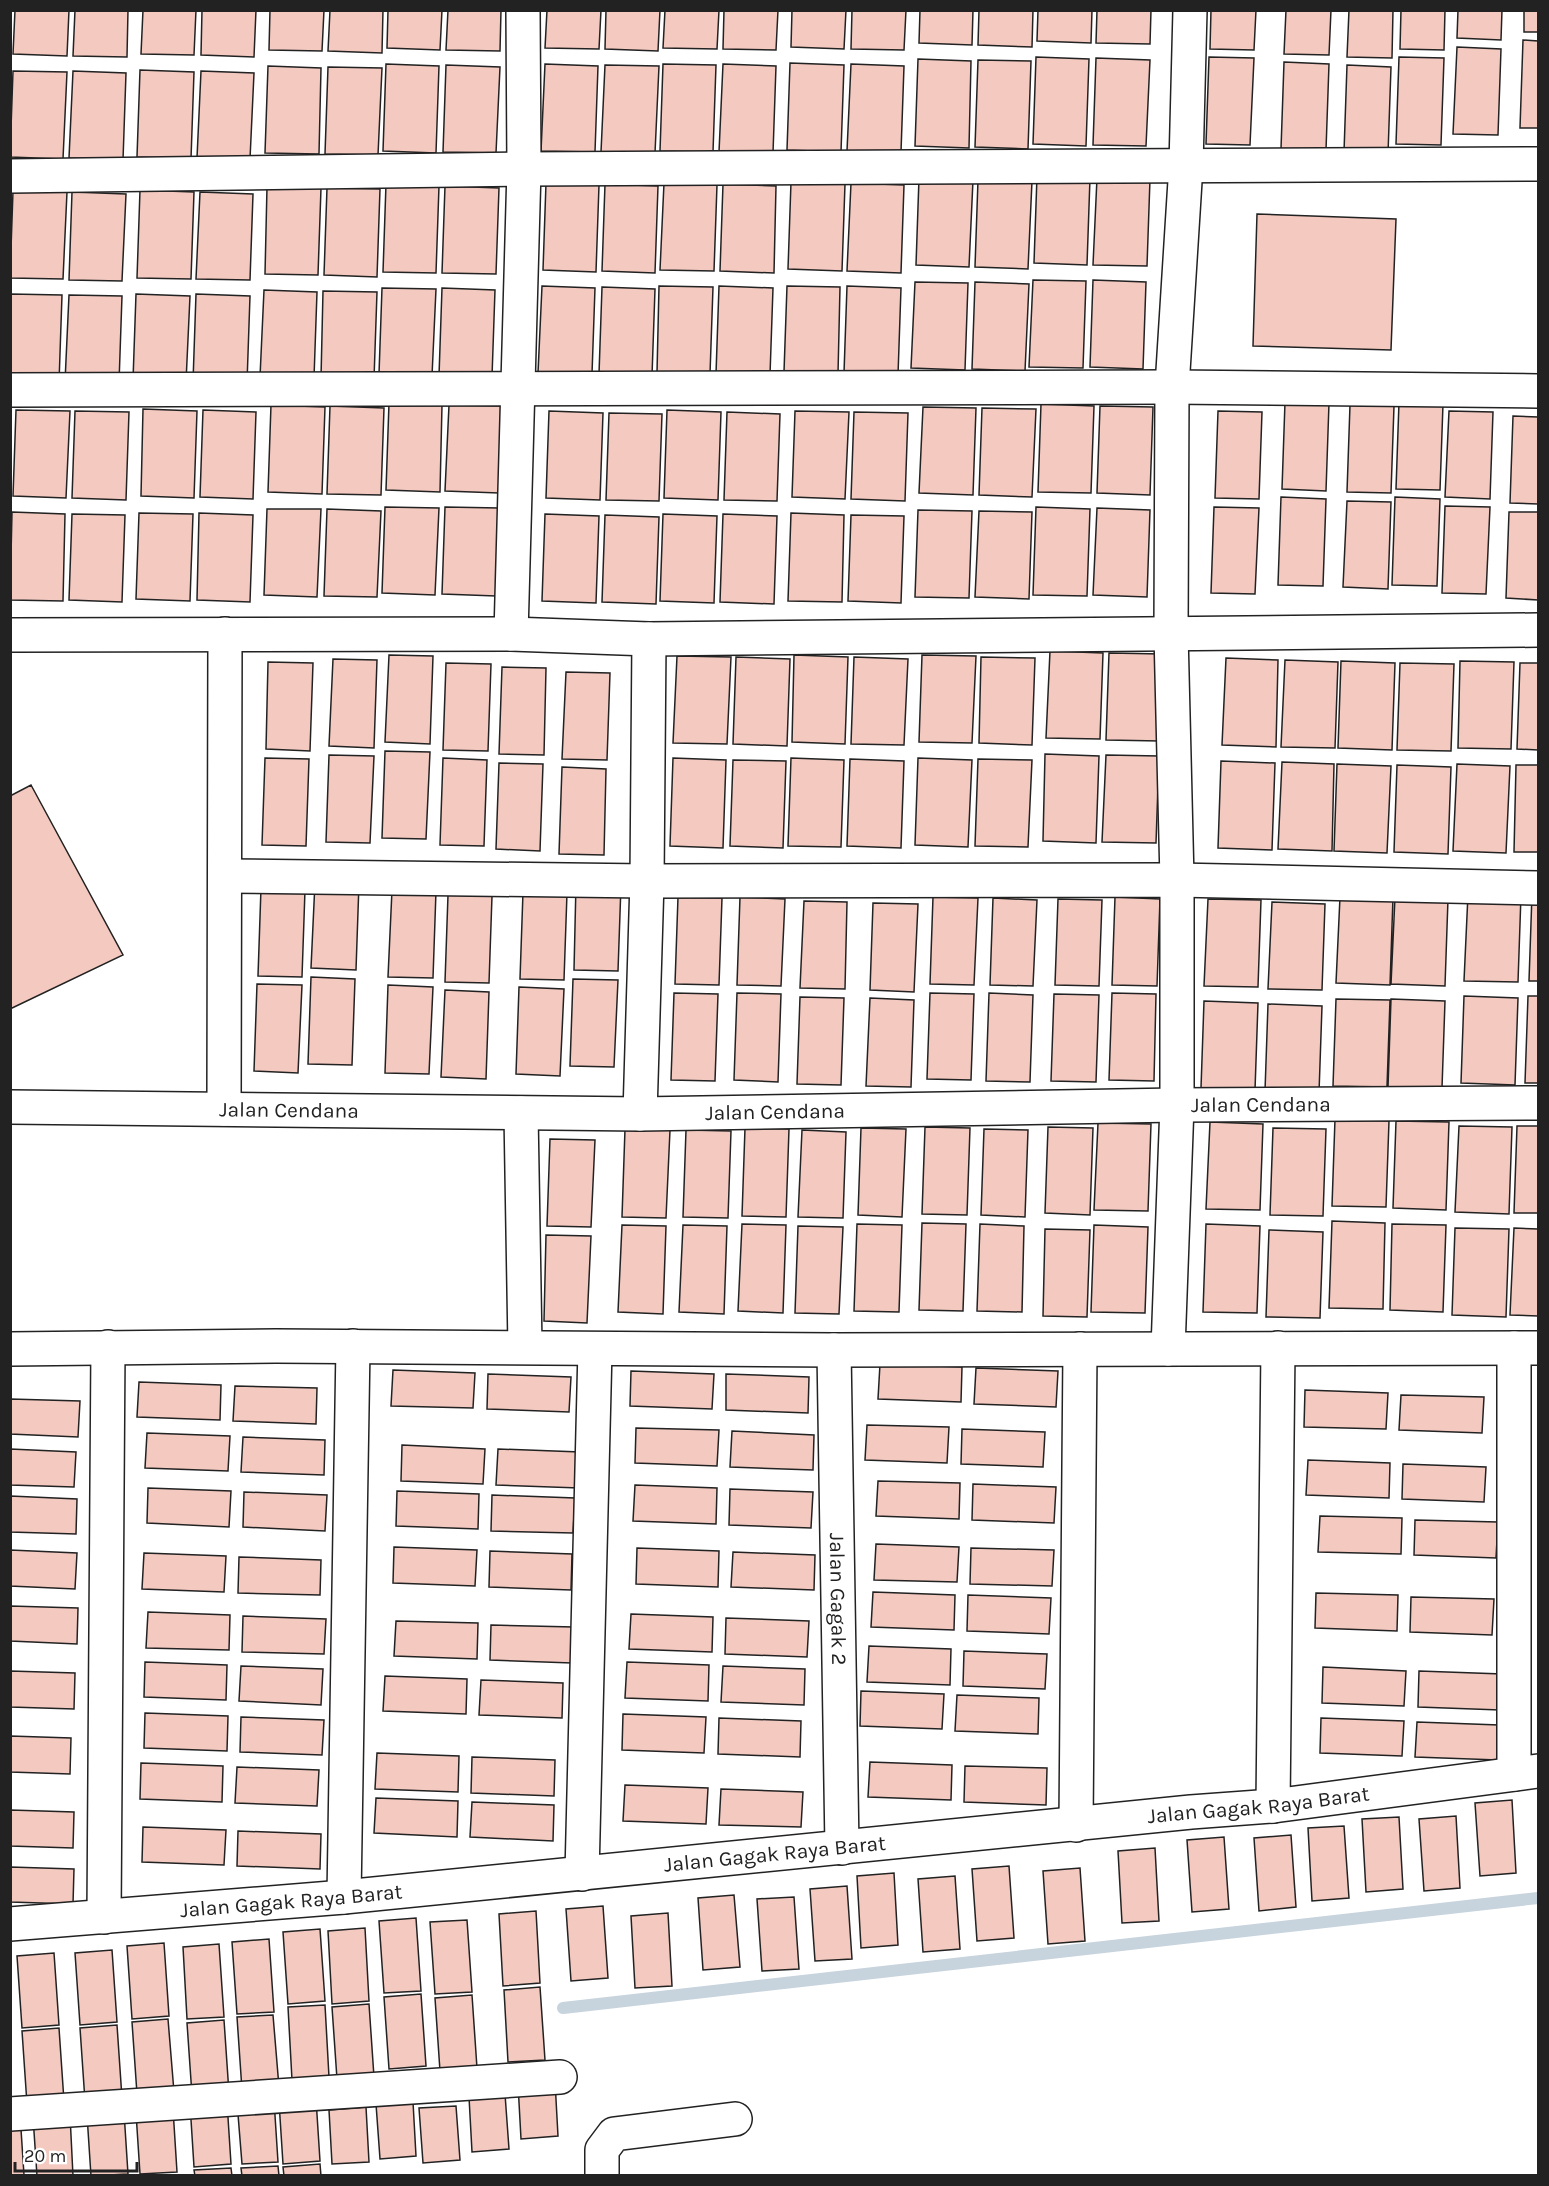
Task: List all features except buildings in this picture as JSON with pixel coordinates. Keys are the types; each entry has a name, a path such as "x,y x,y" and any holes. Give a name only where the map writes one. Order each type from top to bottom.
{"street":[{"path":"511,634 524,169 523,10"},
{"path":"1168,1349 1176,1105 1177,880 1171,633 1172,387 1186,165 1190,10"},
{"path":"10,176 524,169 1539,164"},
{"path":"10,390 1172,387 1539,391"},
{"path":"10,635 511,634 650,639 1539,630"},
{"path":"224,1109 225,634"},
{"path":"640,1114 647,881 650,639"},
{"path":"225,876 647,881 1177,880 1539,888"},
{"name":"Jalan Cendana","path":"10,1107 640,1114 1176,1105 1539,1103"},
{"path":"521,1113 525,1347"},
{"path":"344,1897 353,1346"},
{"path":"10,1348 353,1346 834,1350 1526,1348 1526,1773"},
{"path":"104,1917 108,1347"},
{"path":"1273,1806 1278,1348"},
{"path":"582,1874 595,1349"},
{"path":"1077,1825 1080,1349"},
{"name":"Jalan Gagak 2","path":"834,1350 842,1848"},
{"name":"Jalan Gagak Raya Barat","path":"10,1924 344,1897 1191,1812 1273,1806 1526,1773"},
{"path":"10,2114 560,2077"},
{"path":"602,2175 602,2150 614,2134 735,2119"}],"waterway":[{"path":"563,2008 1538,1898"}]}
